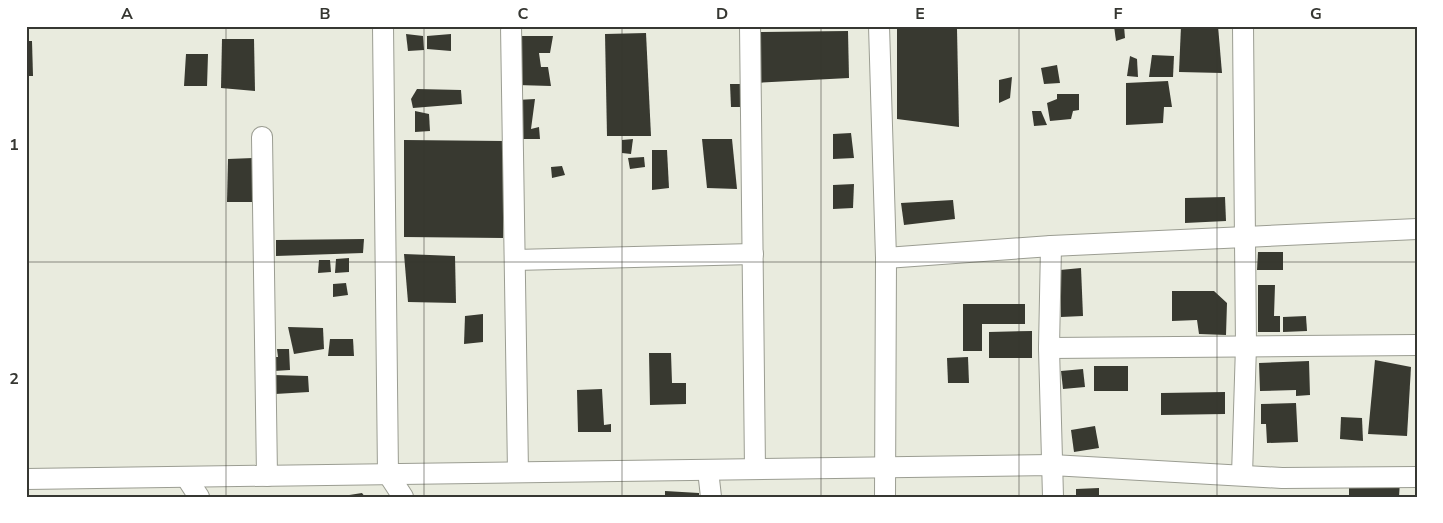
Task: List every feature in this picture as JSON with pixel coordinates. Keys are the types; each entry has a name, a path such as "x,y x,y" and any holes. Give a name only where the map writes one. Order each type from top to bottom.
{"street":[{"path":"383,26 388,474 403,497"},
{"path":"511,26 518,472"},
{"path":"750,26 755,469"},
{"path":"879,26 886,258 884,497"},
{"path":"1242,475 1246,346 1243,26"},
{"path":"262,137 267,476"},
{"path":"886,258 1051,246 1417,229"},
{"path":"1051,246 1049,348 1053,497"},
{"path":"515,260 752,254"},
{"path":"1049,348 1417,345"},
{"path":"26,479 1052,465 1242,475 1282,487 1417,477"},
{"path":"708,470 711,497"},
{"path":"186,477 199,497"}],"building":[{"path":"1114,26 1124,26 1125,38 1116,41"},
{"path":"1181,26 1218,26 1222,73 1179,72"},
{"path":"897,29 957,29 959,127 897,119"},
{"path":"848,31 849,78 754,83 754,32"},
{"path":"646,33 651,136 607,136 605,34"},
{"path":"406,34 423,36 424,50 408,51"},
{"path":"451,34 451,51 427,49 427,36"},
{"path":"519,36 553,36 550,53 539,53 541,67 548,67 551,86 517,85"},
{"path":"222,39 254,39 255,91 221,88"},
{"path":"26,41 32,41 33,76 26,76"},
{"path":"186,54 208,54 207,86 184,86"},
{"path":"1152,55 1174,56 1173,77 1149,77"},
{"path":"1130,56 1137,59 1138,77 1127,76"},
{"path":"1057,65 1060,83 1044,84 1041,68"},
{"path":"1012,77 1010,98 999,103 999,80"},
{"path":"1168,81 1172,107 1164,107 1163,123 1126,125 1126,83"},
{"path":"730,84 742,84 741,107 731,107"},
{"path":"417,89 461,90 462,104 413,108 411,99"},
{"path":"1057,94 1079,94 1079,110 1073,111 1071,119 1050,121 1047,103 1057,99"},
{"path":"535,99 531,129 539,127 540,139 518,139 517,100"},
{"path":"415,111 429,114 430,131 415,132"},
{"path":"1032,111 1041,111 1047,125 1034,126"},
{"path":"851,133 854,158 833,159 833,134"},
{"path":"633,139 631,154 622,153 622,140"},
{"path":"702,139 732,139 737,189 707,188"},
{"path":"404,140 504,141 503,238 404,237"},
{"path":"652,150 667,150 669,188 652,190"},
{"path":"644,157 645,167 630,169 628,158"},
{"path":"253,158 255,202 227,202 228,159"},
{"path":"562,166 565,175 552,178 551,167"},
{"path":"854,184 853,208 833,209 833,185"},
{"path":"1225,197 1226,221 1185,223 1185,198"},
{"path":"953,200 955,219 904,225 901,203"},
{"path":"364,239 363,253 276,256 276,240"},
{"path":"1258,252 1283,252 1283,270 1257,270"},
{"path":"404,254 455,256 456,303 408,302"},
{"path":"349,258 349,272 335,273 336,259"},
{"path":"319,260 330,260 331,272 318,273"},
{"path":"1081,268 1083,316 1061,317 1060,270"},
{"path":"346,283 348,295 333,297 333,284"},
{"path":"1258,285 1275,285 1274,316 1280,316 1280,332 1258,332"},
{"path":"1172,291 1214,291 1227,303 1226,335 1199,334 1197,320 1172,321"},
{"path":"963,304 1025,304 1025,324 982,324 982,351 963,351"},
{"path":"483,314 483,342 464,344 465,316"},
{"path":"1306,316 1307,331 1283,332 1283,317"},
{"path":"288,327 323,328 324,349 294,354"},
{"path":"1032,331 1032,358 989,358 989,332"},
{"path":"330,339 353,339 354,356 328,356"},
{"path":"277,349 289,349 290,370 274,371 273,357 278,357"},
{"path":"649,353 671,353 672,383 686,383 686,404 650,405"},
{"path":"968,357 969,383 948,383 947,358"},
{"path":"1375,360 1411,367 1407,436 1368,434"},
{"path":"1309,361 1310,395 1296,396 1296,390 1260,391 1259,363"},
{"path":"1094,366 1128,366 1128,391 1094,391"},
{"path":"1083,369 1085,387 1063,389 1061,371"},
{"path":"274,375 308,376 309,392 275,394"},
{"path":"602,389 604,425 611,424 611,432 578,432 577,390"},
{"path":"1225,392 1225,414 1161,415 1161,393"},
{"path":"1296,403 1298,442 1267,443 1266,424 1261,424 1261,404"},
{"path":"1341,417 1362,418 1363,441 1340,439"},
{"path":"1095,426 1099,448 1074,452 1071,430"},
{"path":"1349,480 1400,481 1399,497 1349,497"},
{"path":"1099,488 1099,497 1076,497 1076,489"},
{"path":"665,491 699,493 699,497 665,497"},
{"path":"362,493 365,497 343,497 343,496"}]}
